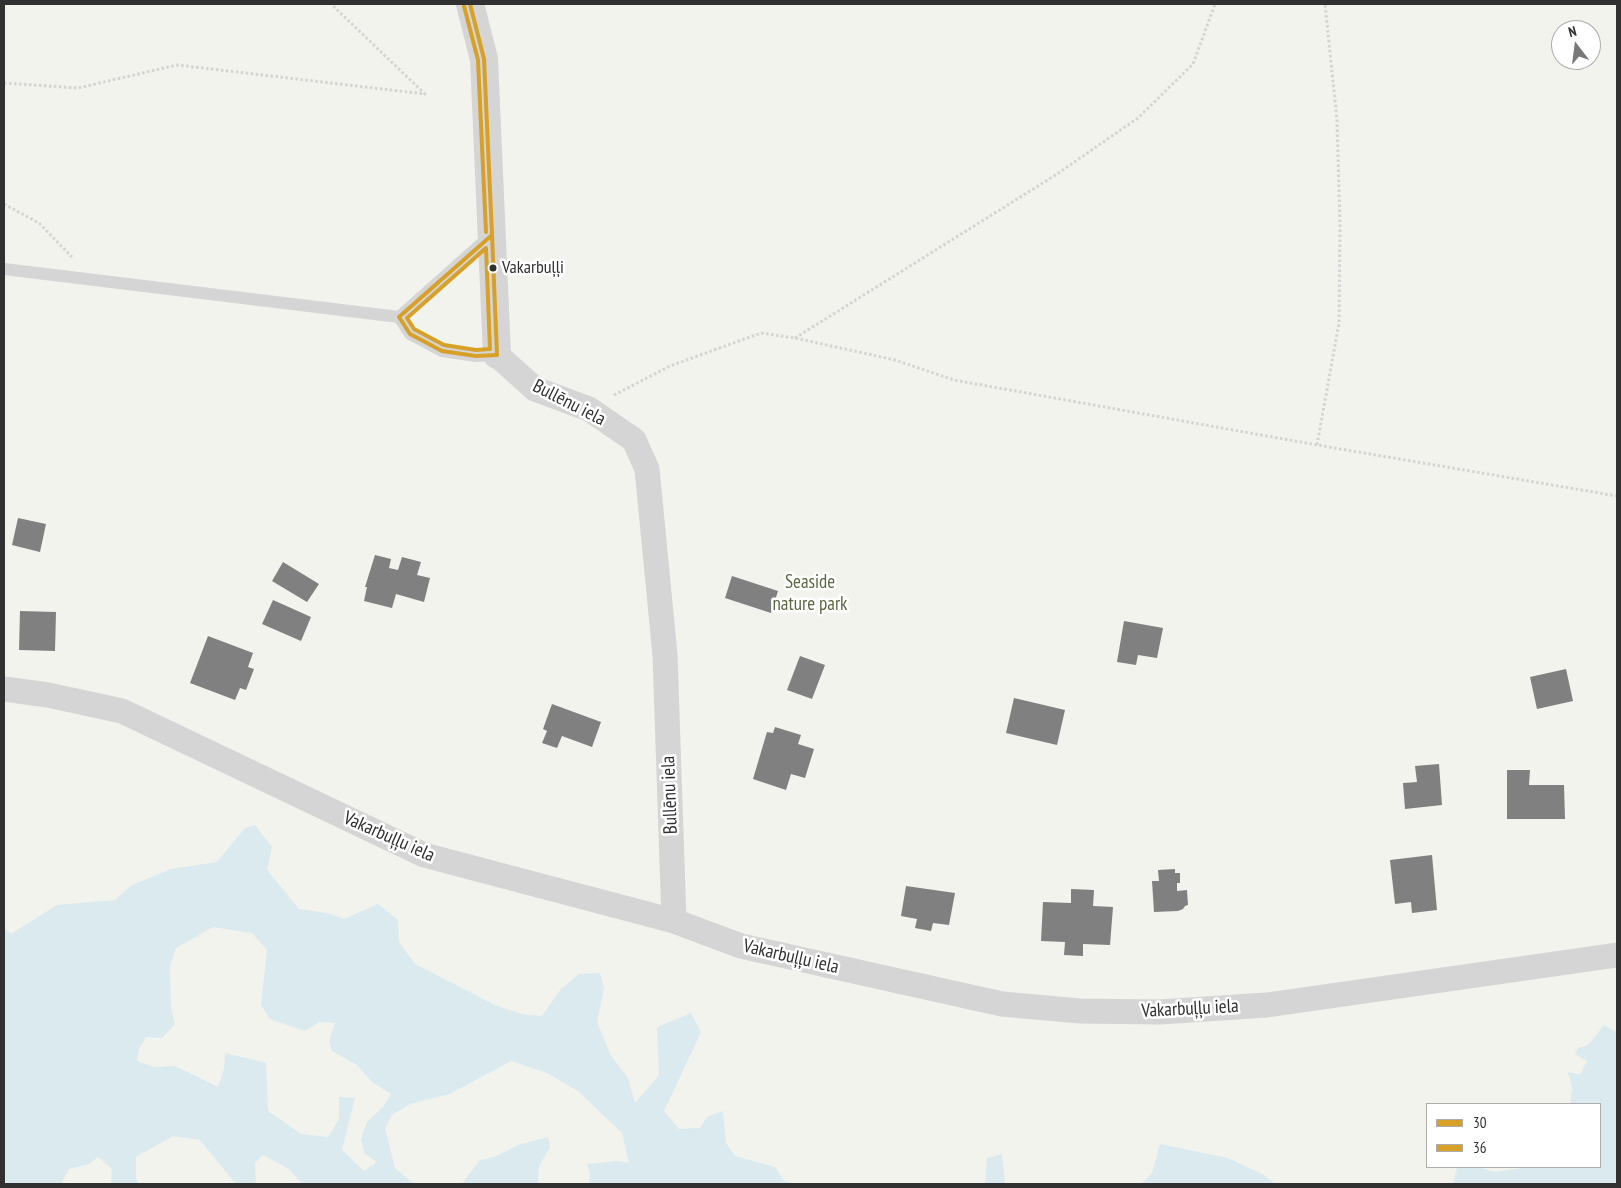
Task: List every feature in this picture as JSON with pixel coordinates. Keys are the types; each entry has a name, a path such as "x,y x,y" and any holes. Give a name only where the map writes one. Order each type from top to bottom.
{"street":[{"path":"470,4 484,59 497,355"},
{"name":"Bullēnu iela","path":"497,355 535,390 589,410 634,440 647,469 665,655 674,921"},
{"name":"Vakarbuļļu iela","path":"4,689 48,695 122,711 424,855 674,921 741,946 1002,1004 1080,1011 1160,1012 1267,1005 1617,955"}],"lane":[{"path":"4,269 399,317 492,235"},
{"path":"399,317 410,334 442,351 476,356 497,355"}],"path":[{"path":"4,83 78,88 177,65 425,94 331,4"},
{"path":"795,338 1054,176 1138,118 1192,64 1215,4"},
{"path":"1317,445 1338,323 1340,225 1337,120 1324,4"},
{"path":"4,204 39,223 95,280"},
{"path":"589,410 632,384 670,366 761,333 795,338 894,360 954,380 1617,496"}],"green space":[{"name":"Seaside nature park","path":"4,4 1617,4 1617,1032 1604,1025 1588,1045 1587,1061 1580,1074 1569,1072 1572,1087 1570,1103 1426,1103 1426,1168 1566,1168 1565,1184 4,1184"}],"shaded area":[{"path":"255,825 272,847 267,870 299,909 327,913 344,919 378,904 398,920 399,942 415,964 497,1006 526,1015 542,1016 561,989 579,974 600,973 604,988 597,1022 611,1056 628,1078 635,1103 659,1075 657,1027 691,1013 701,1032 664,1111 679,1129 700,1128 708,1116 723,1111 726,1143 735,1156 775,1167 784,1181 797,1184 589,1184 590,1174 587,1164 618,1161 629,1163 622,1133 578,1091 547,1073 511,1061 450,1094 410,1104 392,1115 385,1128 395,1168 414,1184 302,1184 289,1169 263,1155 255,1163 256,1184 236,1184 200,1140 173,1136 136,1157 136,1178 139,1184 111,1184 112,1169 98,1157 89,1164 69,1169 62,1182 63,1184 4,1184 4,928 11,934 57,905 115,900 132,885 171,869 217,862 245,828","holes":["213,927 252,933 267,950 261,1005 270,1019 305,1031 319,1022 335,1023 329,1041 332,1051 357,1065 372,1082 391,1094 384,1106 367,1122 361,1139 365,1154 377,1162 364,1171 342,1150 355,1098 339,1097 339,1119 328,1137 301,1134 268,1111 266,1063 225,1053 224,1069 218,1087 175,1066 154,1067 137,1061 139,1049 146,1037 162,1038 175,1024 171,1008 170,966 176,948"]},
{"path":"1604,1025 1617,1032 1617,1184 1453,1184 1457,1168 1482,1168 1494,1172 1524,1168 1601,1168 1601,1103 1570,1103 1572,1087 1568,1072 1580,1074 1587,1061 1575,1054 1578,1048 1588,1045"},
{"path":"548,1137 550,1147 539,1166 538,1184 462,1184 479,1161 499,1155 518,1145"},
{"path":"1160,1144 1228,1158 1264,1175 1275,1184 1141,1184 1152,1173"},
{"path":"1002,1154 1005,1184 985,1184 987,1158"}],"building":[{"path":"18,518 46,524 40,552 12,545"},
{"path":"375,555 391,559 389,568 398,570 402,557 421,562 417,575 430,578 424,602 396,594 392,608 364,601 367,587 365,587"},
{"path":"283,562 319,584 307,602 272,581"},
{"path":"732,576 778,591 771,613 725,598"},
{"path":"273,600 311,617 301,641 262,624"},
{"path":"20,611 56,612 55,651 19,650"},
{"path":"1124,621 1163,628 1157,658 1138,655 1136,665 1117,662"},
{"path":"208,636 253,653 248,667 254,669 246,690 240,688 235,700 190,683"},
{"path":"800,656 825,665 812,699 787,690"},
{"path":"1566,669 1573,701 1537,709 1530,677"},
{"path":"1014,698 1065,710 1057,745 1006,733"},
{"path":"552,704 601,722 592,747 562,736 557,748 542,743 547,731 543,729"},
{"path":"775,727 801,735 798,744 814,749 805,778 791,774 786,790 753,779 767,732 773,733"},
{"path":"1439,764 1442,805 1405,809 1403,783 1417,782 1415,766"},
{"path":"1507,770 1530,770 1529,785 1564,785 1565,819 1507,819"},
{"path":"1432,855 1437,910 1412,913 1411,902 1395,904 1390,860"},
{"path":"1175,869 1175,873 1180,873 1180,883 1177,883 1177,891 1187,890 1188,905 1178,911 1154,912 1152,881 1159,881 1158,870"},
{"path":"906,886 955,893 949,925 933,923 931,931 915,928 917,919 901,916"},
{"path":"1071,889 1094,890 1093,906 1113,907 1110,945 1083,944 1083,956 1064,955 1065,942 1041,941 1043,902 1071,903"}],"transit line":[{"name":"30","path":"470,4 484,59 492,235"},
{"name":"36","path":"464,6 478,60 486,232"},
{"name":"30","path":"492,235 497,355 476,356 442,351 410,334 399,317 492,235"},
{"name":"36","path":"486,248 490,349 476,350 444,345 414,329 407,318 486,248"}],"place":[{"name":"Vakarbuļļi","path":"493,268"}]}
